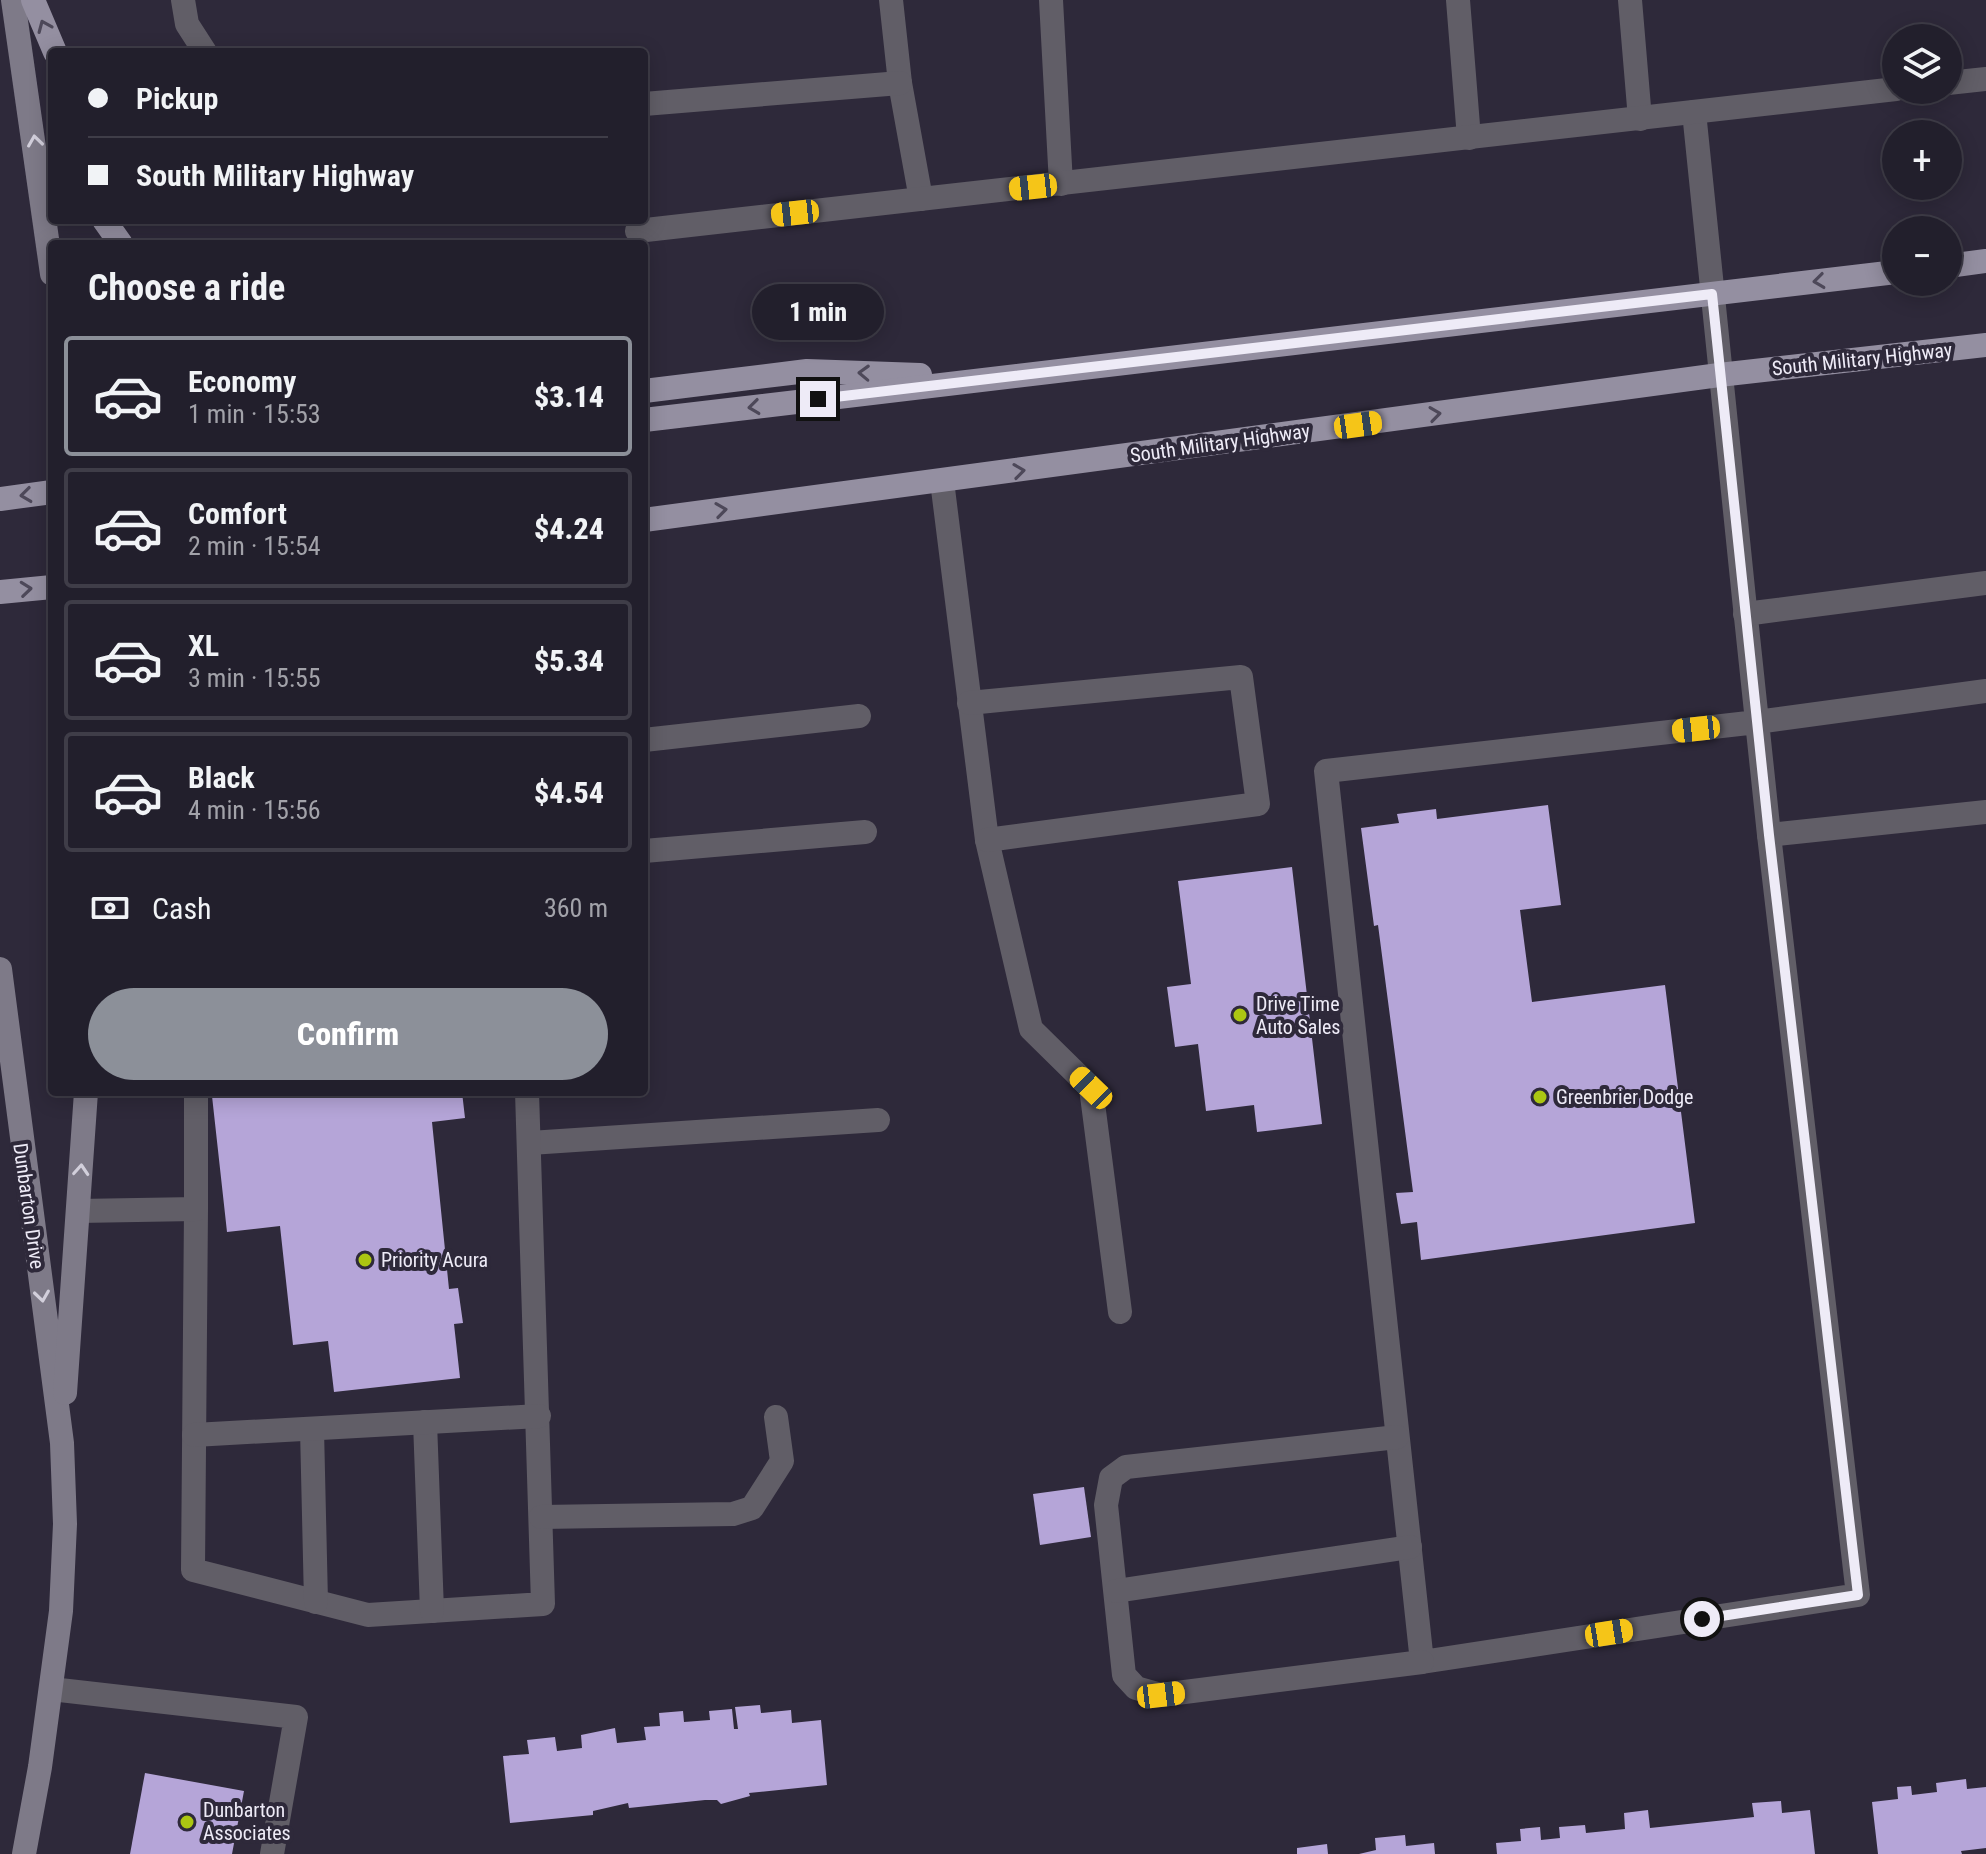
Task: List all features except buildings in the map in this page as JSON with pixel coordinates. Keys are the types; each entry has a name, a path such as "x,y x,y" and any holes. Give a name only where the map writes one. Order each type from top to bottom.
{"main road":[{"path":"33,0 53,48"},
{"path":"1962,264 1986,261"},
{"path":"648,420 1882,274"},
{"name":"South Military Highway","path":"648,519 1719,375 1986,345"},
{"path":"648,391 807,371 998,378"},
{"path":"0,499 48,493"},
{"path":"0,592 48,587"}],"street":[{"path":"13,0 48,246"},
{"name":"Dunbarton Drive","path":"0,969 62,1443 65,1524 61,1611 24,1854"},
{"name":"Dunbarton Drive","path":"62,1443 86,1096"}],"lane":[{"path":"183,0 187,24 202,48"},
{"path":"891,0 900,83 921,199"},
{"path":"1051,0 1061,184"},
{"path":"1458,0 1469,138"},
{"path":"1630,0 1640,119"},
{"path":"1962,82 1986,79"},
{"path":"648,104 900,83"},
{"path":"637,231 1882,91"},
{"path":"1397,1437 1126,1467 1111,1478 1107,1491 1124,1675 1136,1688 1148,1693 1422,1662 1858,1595 1769,835 1694,112"},
{"path":"942,481 987,840 1031,1029 1091,1088 1120,1312"},
{"path":"1745,614 1986,583"},
{"path":"969,703 1241,677 1258,804 987,840"},
{"path":"1422,1662 1326,771 1757,722 1986,691"},
{"path":"648,740 859,716"},
{"path":"1769,835 1986,812"},
{"path":"648,851 865,832"},
{"path":"196,1096 193,1570 368,1615 543,1604 527,1096"},
{"path":"530,1143 878,1120"},
{"path":"78,1211 196,1209"},
{"path":"194,1435 539,1416"},
{"path":"541,1517 733,1514 752,1508 782,1461 776,1417"},
{"path":"425,1422 432,1611"},
{"path":"312,1429 316,1602"},
{"path":"1116,1591 1410,1547"},
{"path":"51,1689 296,1717 272,1854"}],"place":[{"name":"Drive Time Auto Sales","path":"1240,1015"},
{"name":"Greenbrier Dodge","path":"1540,1097"},
{"name":"Priority Acura","path":"365,1260"},
{"name":"Dunbarton Associates","path":"187,1822"}],"route":[{"path":"818,399 1712,294 1769,835 1858,1595 1702,1619"}]}
